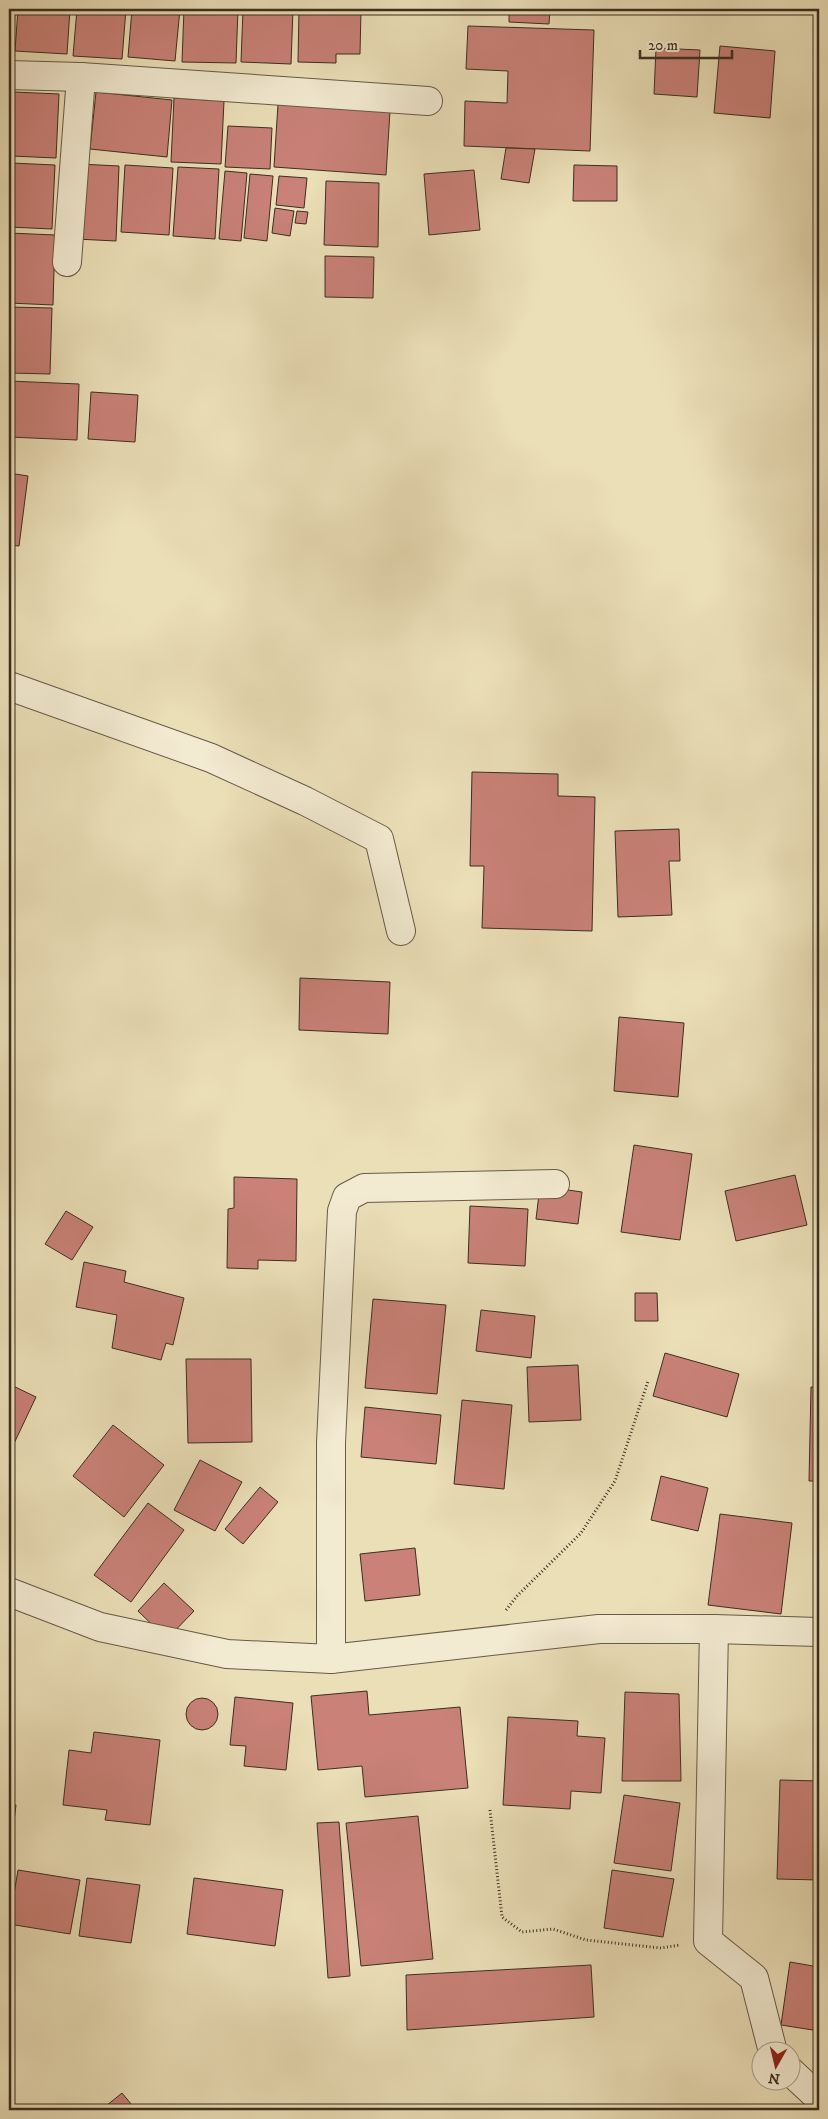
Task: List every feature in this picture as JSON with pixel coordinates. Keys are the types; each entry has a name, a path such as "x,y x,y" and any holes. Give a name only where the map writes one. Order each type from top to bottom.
{"street":[{"path":"9,75 428,101"},
{"path":"67,262 81,78"},
{"path":"9,686 211,758 380,838 401,931"},
{"path":"330,1659 331,1443 342,1211 347,1198 364,1188 555,1184"},
{"path":"9,1592 100,1627 226,1654 330,1659 599,1629 714,1629 819,1632"},
{"path":"714,1629 708,1941 754,1978 770,2042"},
{"path":"800,2080 819,2098"}],"path":[{"path":"480,1641 517,1596 581,1533 615,1482 648,1381"},
{"path":"490,1810 502,1917 522,1932 553,1929 586,1940 661,1948 708,1941"}],"building":[{"path":"9,9 15,9 13,60 9,60"},
{"path":"18,9 70,9 67,54 15,51"},
{"path":"77,9 126,9 122,59 73,56"},
{"path":"132,9 180,9 175,61 128,57"},
{"path":"184,9 238,9 236,63 182,62"},
{"path":"243,9 293,9 291,64 241,62"},
{"path":"299,9 361,9 360,54 336,54 336,63 298,62"},
{"path":"509,9 550,9 549,24 509,22"},
{"path":"468,26 594,30 590,151 464,146 465,101 507,103 508,71 466,69"},
{"path":"720,46 775,51 770,118 714,113"},
{"path":"656,48 700,50 697,97 654,94"},
{"path":"14,92 59,94 56,158 11,156"},
{"path":"96,92 172,100 167,157 90,149"},
{"path":"174,98 224,101 221,164 171,162"},
{"path":"278,104 390,111 386,175 274,167"},
{"path":"228,126 272,128 270,169 225,167"},
{"path":"506,148 535,149 529,183 501,179"},
{"path":"11,163 55,165 52,229 9,227"},
{"path":"79,164 119,166 116,241 76,239"},
{"path":"125,165 173,168 169,235 121,232"},
{"path":"574,165 617,166 617,201 573,201"},
{"path":"178,167 219,169 215,239 173,236"},
{"path":"474,170 480,230 429,235 424,174"},
{"path":"225,171 247,173 241,241 219,239"},
{"path":"250,174 273,176 267,241 244,238"},
{"path":"279,176 307,178 304,208 276,205"},
{"path":"326,181 379,183 378,247 324,245"},
{"path":"275,208 294,211 290,236 272,233"},
{"path":"297,211 308,212 306,224 295,223"},
{"path":"9,233 55,235 53,305 9,303"},
{"path":"325,256 374,257 373,298 325,297"},
{"path":"9,307 52,308 50,374 9,373"},
{"path":"9,381 79,384 77,440 9,437"},
{"path":"91,392 138,395 135,442 88,439"},
{"path":"9,473 28,476 19,546 9,545"},
{"path":"472,772 558,774 558,796 595,797 592,931 482,928 484,866 470,866"},
{"path":"679,829 680,861 669,861 672,915 618,917 615,831"},
{"path":"300,978 390,982 388,1034 299,1030"},
{"path":"619,1017 684,1023 678,1097 614,1091"},
{"path":"634,1145 692,1154 680,1240 621,1232"},
{"path":"795,1175 807,1225 736,1241 725,1191"},
{"path":"234,1177 297,1179 296,1261 258,1260 258,1269 227,1268 228,1209 234,1208"},
{"path":"540,1186 582,1192 578,1224 536,1219"},
{"path":"470,1206 528,1209 525,1266 468,1263"},
{"path":"66,1211 93,1227 72,1260 45,1244"},
{"path":"84,1262 126,1271 124,1282 184,1298 173,1345 166,1343 161,1360 112,1348 117,1315 76,1307"},
{"path":"635,1293 657,1293 658,1321 635,1321"},
{"path":"373,1299 446,1305 437,1394 365,1388"},
{"path":"481,1310 535,1316 531,1358 476,1351"},
{"path":"665,1353 739,1374 727,1417 653,1396"},
{"path":"186,1359 251,1359 252,1442 188,1443"},
{"path":"578,1365 581,1420 529,1422 527,1367"},
{"path":"9,1384 36,1397 9,1454"},
{"path":"811,1387 819,1387 819,1481 809,1481"},
{"path":"462,1400 512,1405 504,1489 454,1484"},
{"path":"365,1407 441,1415 436,1464 361,1457"},
{"path":"113,1425 164,1465 124,1517 73,1476"},
{"path":"200,1460 242,1482 215,1531 174,1510"},
{"path":"661,1476 708,1488 698,1531 651,1520"},
{"path":"260,1487 278,1502 243,1544 225,1529"},
{"path":"148,1503 184,1530 131,1602 94,1575"},
{"path":"720,1514 792,1523 781,1614 708,1605"},
{"path":"415,1548 420,1595 365,1601 360,1554"},
{"path":"164,1583 194,1611 167,1639 138,1611"},
{"path":"818,1688 819,1748 815,1748"},
{"path":"367,1691 369,1715 460,1707 468,1788 365,1797 362,1766 318,1770 311,1696"},
{"path":"625,1692 679,1694 681,1781 622,1781"},
{"path":"235,1697 293,1703 286,1770 244,1766 246,1746 230,1745"},
{"path":"202,1698 208,1699 213,1703 217,1708 217,1720 213,1725 208,1729 202,1730 196,1729 191,1725 187,1720 186,1714 187,1708 191,1703 196,1699"},
{"path":"508,1717 578,1721 577,1736 605,1738 601,1793 571,1791 570,1809 503,1805"},
{"path":"94,1732 160,1740 150,1825 105,1820 107,1810 63,1805 69,1750 91,1753"},
{"path":"780,1780 819,1781 819,1880 777,1879"},
{"path":"624,1795 680,1803 671,1871 614,1863"},
{"path":"9,1804 16,1805 9,1862"},
{"path":"418,1816 433,1959 361,1966 346,1823"},
{"path":"339,1822 350,1976 328,1978 317,1823"},
{"path":"18,1870 80,1880 70,1934 9,1924"},
{"path":"612,1870 674,1879 663,1937 604,1928"},
{"path":"87,1878 140,1885 131,1943 79,1936"},
{"path":"194,1878 283,1890 275,1946 187,1934"},
{"path":"790,1962 819,1967 819,2031 781,2025"},
{"path":"591,1965 594,2017 407,2030 406,1975"},
{"path":"122,2093 136,2110 101,2110"}]}
